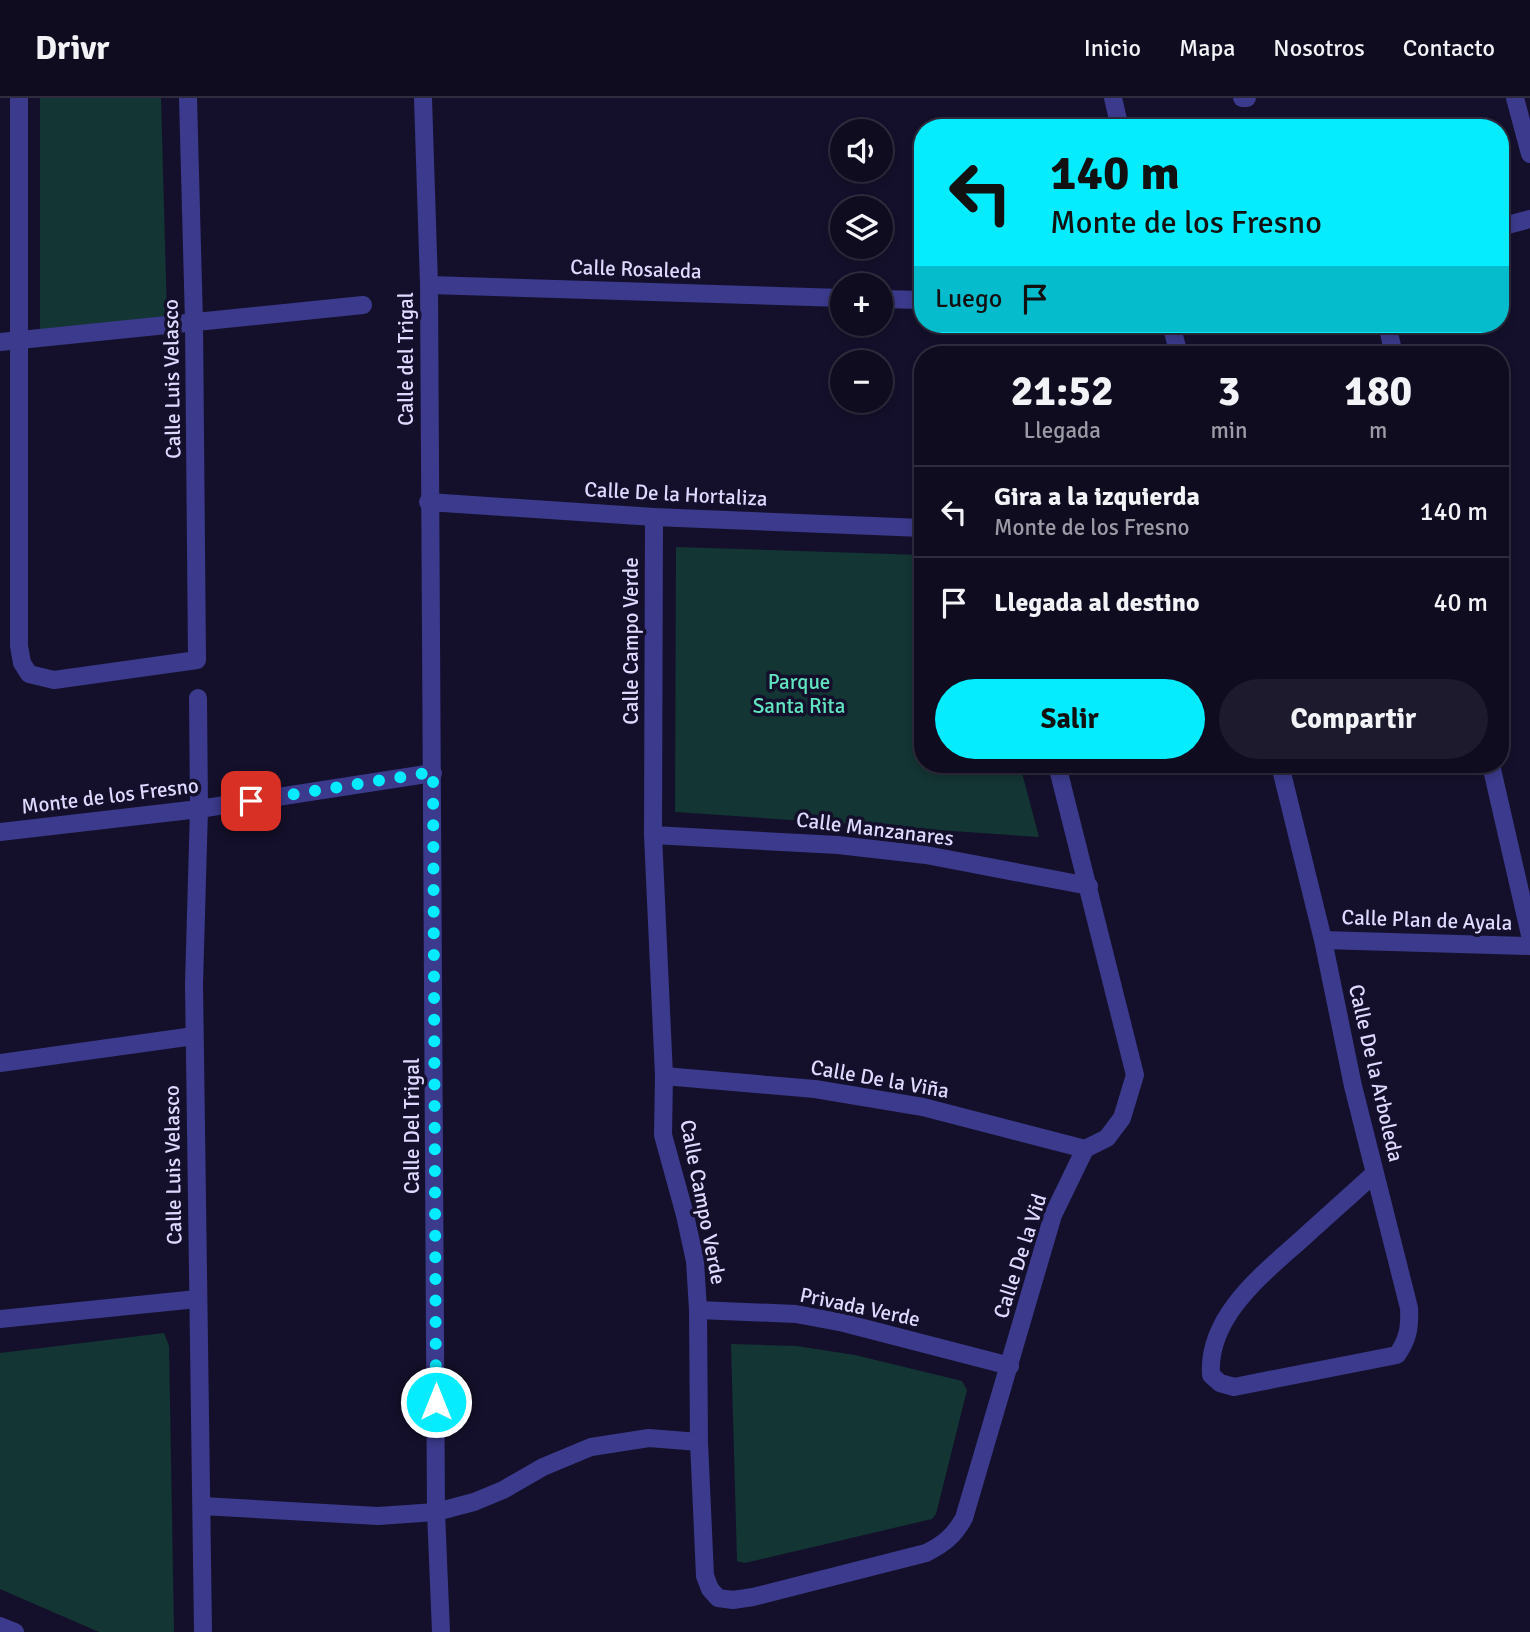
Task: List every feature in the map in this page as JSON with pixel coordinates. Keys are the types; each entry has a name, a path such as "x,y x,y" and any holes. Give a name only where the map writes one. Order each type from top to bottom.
{"street":[{"path":"18,340 19,98"},
{"name":"Calle Luis Velasco","path":"18,340 19,646 22,663 29,674 54,680 197,660 194,322 188,98"},
{"name":"Calle del Trigal","path":"423,98 429,285 430,621"},
{"path":"1112,98 1118,119"},
{"path":"1242,98 1247,98"},
{"path":"1515,98 1530,154"},
{"path":"1509,225 1530,219"},
{"name":"Calle Rosaleda","path":"429,285 830,298"},
{"path":"893,299 914,300"},
{"path":"0,342 363,305"},
{"name":"Calle De la Hortaliza","path":"428,502 654,517 914,528"},
{"name":"Calle Campo Verde","path":"654,517 653,835 663,1135 695,1261 705,1576 710,1589 718,1598 733,1600 752,1597 926,1553 947,1542 956,1532"},
{"name":"Calle Del Trigal","path":"430,621 436,1513 441,1632"},
{"name":"Calle Luis Velasco","path":"198,698 199,809 194,1036 203,1632"},
{"name":"Monte de los Fresno","path":"0,832 199,809 433,772"},
{"name":"Calle De la Vid","path":"956,1532 964,1518 1053,1215 1085,1150 1107,1138 1122,1118 1135,1075 1058,773"},
{"name":"Calle De la Arboleda","path":"1282,773 1323,940 1353,1086 1375,1173 1409,1308 1410,1330 1396,1355 1234,1387 1220,1383 1211,1375 1210,1362 1213,1347 1235,1304 1262,1275 1375,1173"},
{"path":"1493,773 1530,935"},
{"name":"Calle Manzanares","path":"653,835 825,844 926,855 1089,886"},
{"name":"Calle Plan de Ayala","path":"1323,940 1530,946"},
{"path":"0,1063 194,1036"},
{"name":"Calle De la Viña","path":"663,1076 815,1088 923,1107 1085,1150"},
{"path":"0,1318 197,1299"},
{"name":"Privada Verde","path":"698,1310 796,1314 1010,1366"},
{"path":"201,1506 378,1516 436,1513 474,1503 543,1467 591,1447 649,1438 699,1442"},
{"path":"0,1626 15,1632"}],"green space":[{"path":"40,98 161,98 167,317 40,330"},
{"name":"Parque Santa Rita","path":"676,547 914,555 914,773 1022,773 1039,837 675,812"},
{"path":"164,1333 169,1346 174,1632 99,1632 0,1589 0,1353"},
{"path":"731,1344 796,1346 855,1355 962,1381 967,1390 936,1514 932,1519 745,1563 737,1561"}],"route":[{"path":"251,801 433,772 436,1402"}]}
